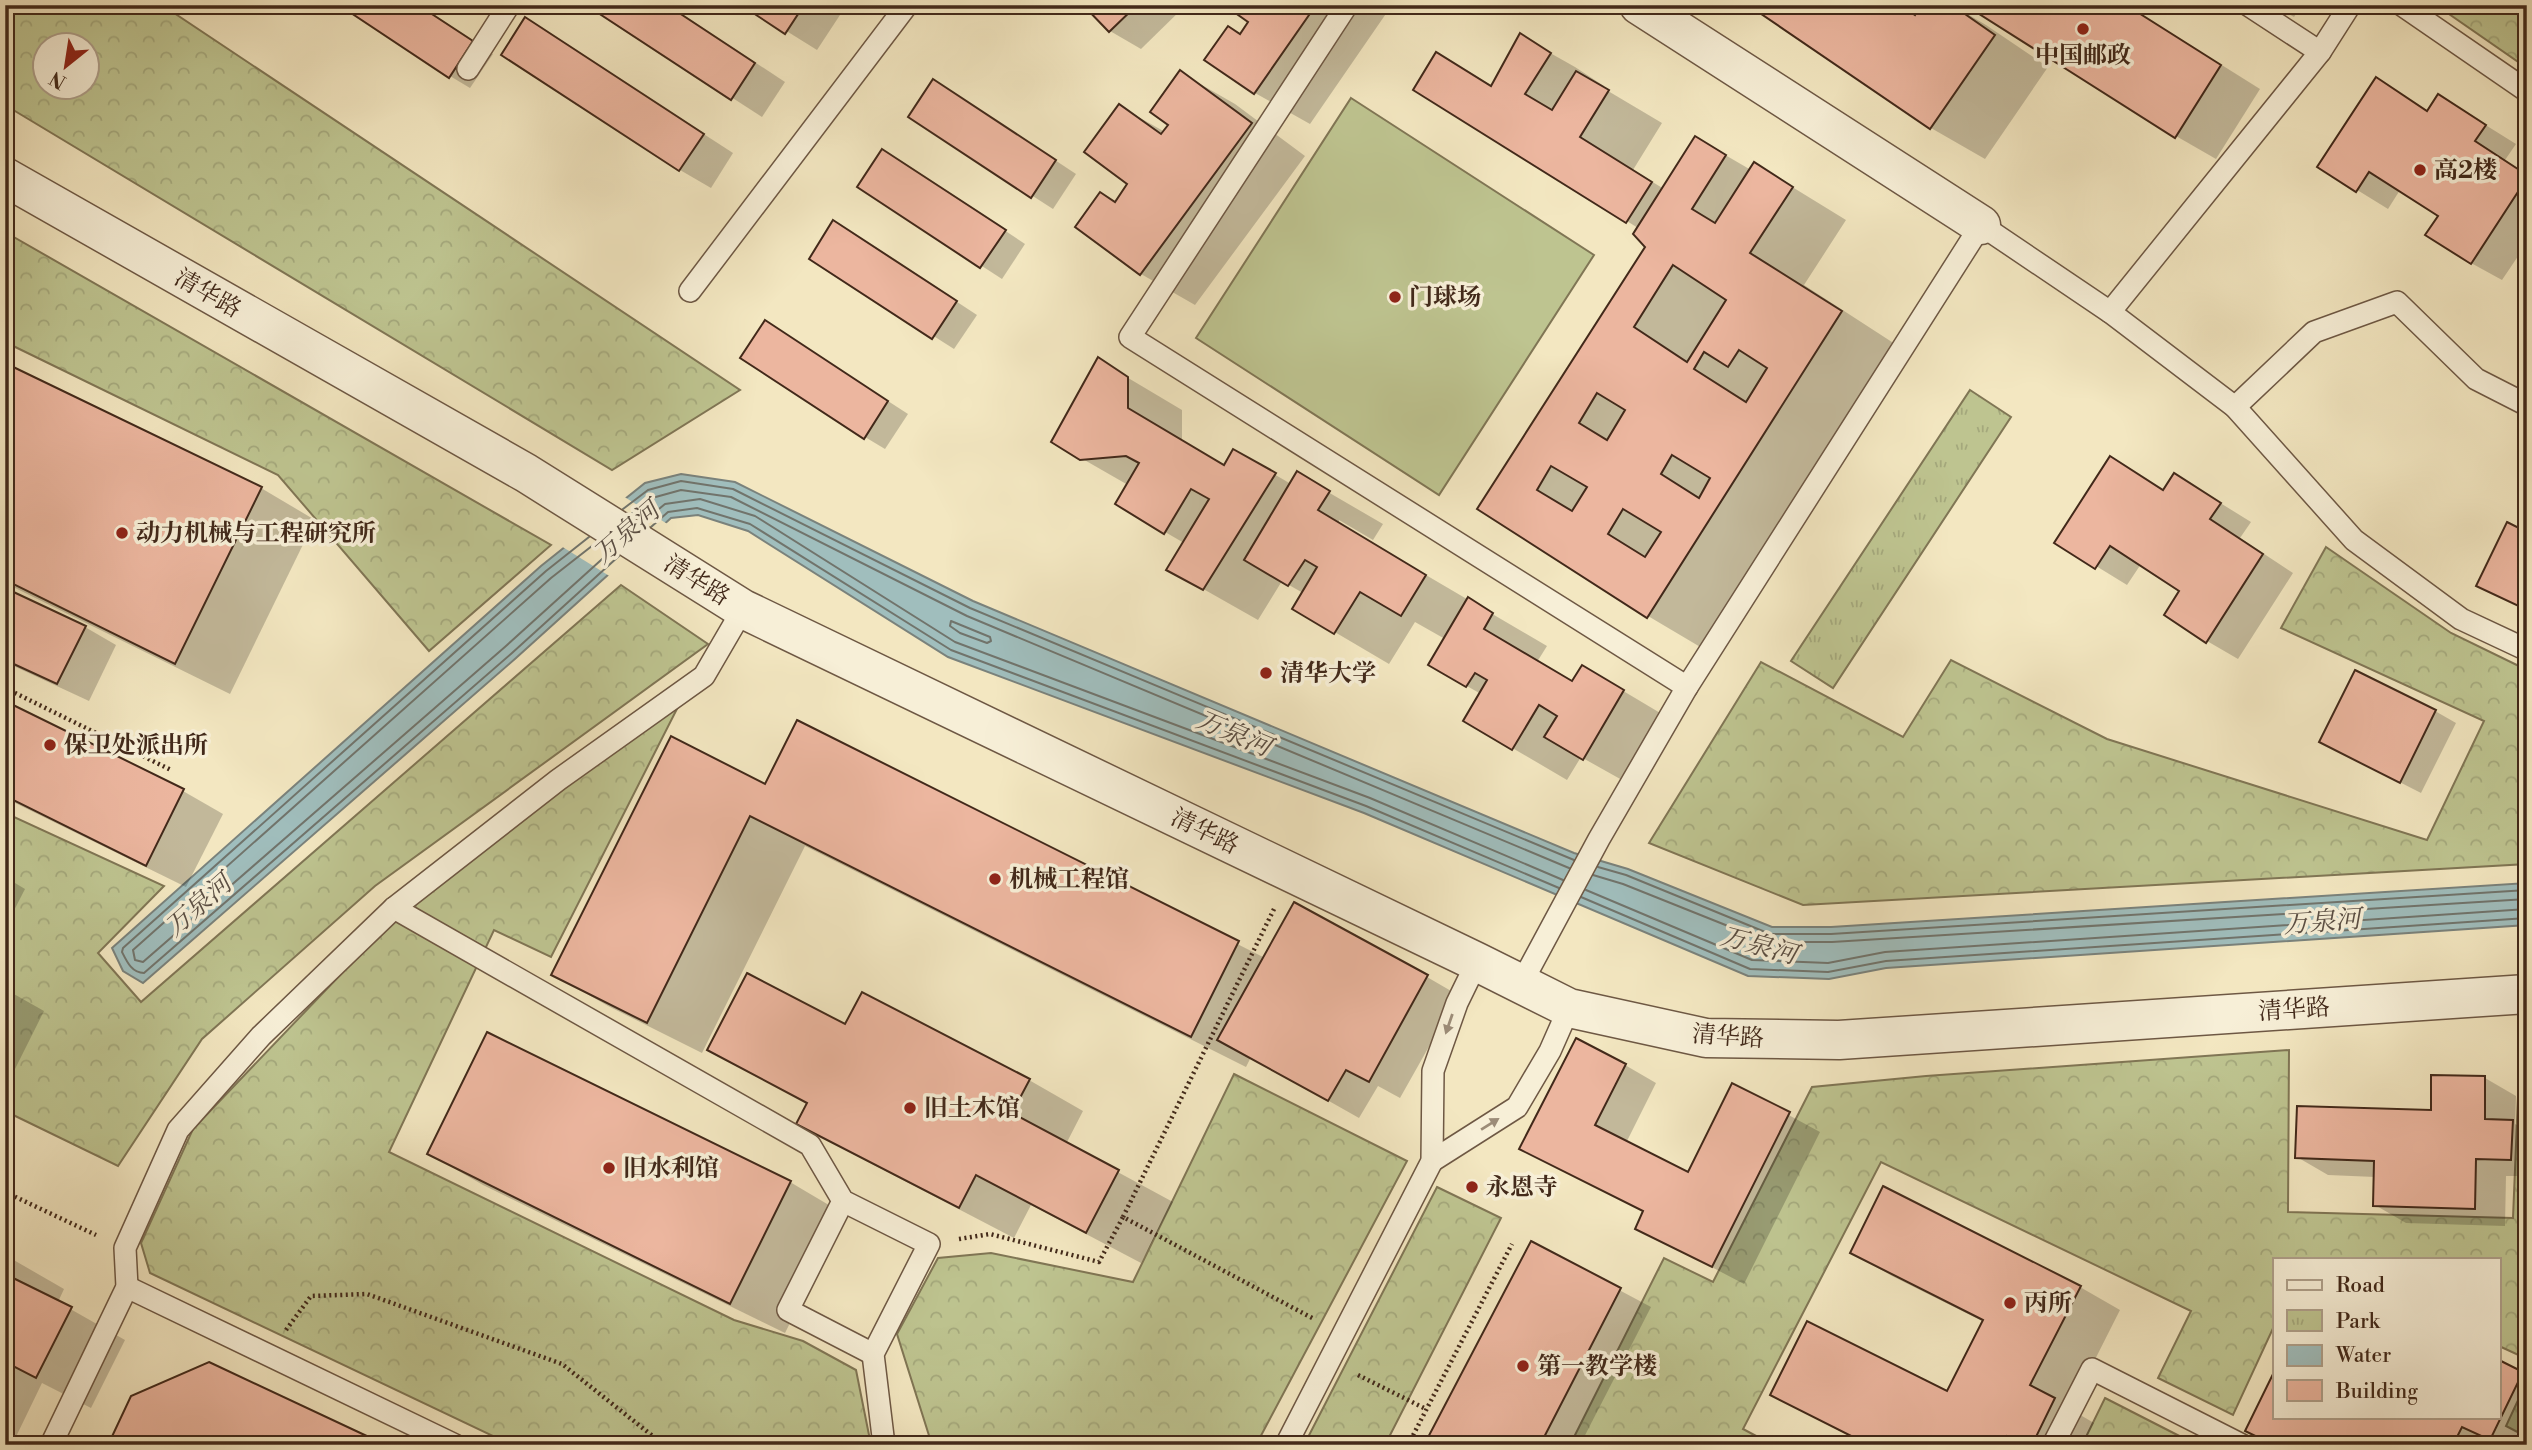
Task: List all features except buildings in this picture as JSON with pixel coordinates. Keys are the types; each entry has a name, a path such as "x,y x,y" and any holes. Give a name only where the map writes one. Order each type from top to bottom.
{"street":[{"path":"1639,5 1981,225"},
{"name":"清华路","path":"5,177 526,473 743,609 1569,1008 1706,1038 1839,1040 2527,994"}],"lane":[{"path":"468,69 509,5"},
{"path":"690,291 907,5"},
{"path":"1347,5 1130,337 1687,687"},
{"path":"2248,5 2320,52"},
{"path":"2110,312 2320,52 2350,5"},
{"path":"2402,5 2527,91"},
{"path":"1521,984 1599,839 1687,687 1981,225 2110,312 2235,407 2354,540 2461,618 2527,650"},
{"path":"2235,407 2314,332 2398,302 2476,379 2527,405"},
{"path":"51,1445 127,1287 125,1248 178,1130 261,1035 394,908 558,780 704,676 743,609"},
{"path":"394,908 810,1145 843,1201 929,1244 873,1354 884,1445"},
{"path":"1286,1445 1432,1161 1433,1071 1457,1003 1477,962"},
{"path":"1432,1161 1517,1107 1550,1051 1569,1008"},
{"path":"843,1201 788,1310 873,1354"},
{"path":"127,1287 455,1445"},
{"path":"2053,1445 2092,1369 2242,1445"}],"path":[{"path":"5,688 171,770"},
{"path":"929,1244 990,1234 1099,1262 1274,909"},
{"path":"5,1192 125,1248"},
{"path":"1122,1217 1343,1335"},
{"path":"1408,1445 1512,1244"},
{"path":"268,1354 311,1296 367,1294 562,1364 659,1441 670,1445"},
{"path":"1329,1361 1426,1409"}],"green space":[{"path":"5,5 162,5 740,390 612,470 5,105"},
{"path":"2436,5 2527,5 2527,68"},
{"name":"门球场","path":"1351,98 1594,255 1439,495 1196,338"},
{"path":"5,232 551,545 429,651 278,475 5,342"},
{"path":"1970,390 2011,417 1833,688 1791,661"},
{"path":"2326,547 2451,633 2527,670 2527,864 1803,905 1649,843 1761,662 1903,737 1951,660 2107,739 2427,840 2484,721 2281,628"},
{"path":"621,585 708,644 375,886 202,1039 118,1166 5,1111 5,829 12,816 164,886 98,953 141,1002"},
{"path":"684,695 551,957 494,930 389,1152 734,1320 803,1341 856,1370 871,1445 512,1445 150,1273 141,1243 193,1129 386,927"},
{"path":"2520,1048 2527,1049 2527,1359 2500,1346 2500,1258 2273,1258 2273,1328 2233,1415 2158,1378 2191,1311 1881,1162 1743,1429 1773,1445 1570,1445 1664,1258 1713,1282 1812,1087 1926,1076 2289,1050 2288,1212 2513,1218"},
{"path":"1234,1074 1407,1161 1256,1445 932,1445 897,1334 938,1258 991,1253 1133,1282"},
{"path":"1437,1187 1501,1218 1385,1445 1304,1445"},
{"path":"2527,1381 2527,1437 2506,1426"},
{"path":"2105,1398 2197,1445 2082,1445"}],"water":[{"name":"万泉河","path":"681,474 735,482 973,601 1574,853 1628,869 1772,927 1831,927 2527,883 2527,925 1886,968 1829,979 1748,976 1364,813 948,657 748,531 698,515 671,518 516,658 143,983 123,971 112,948 541,566 645,483"}],"pier":[{"path":"623,496 669,525 611,577 561,546"}],"place":[{"name":"中国邮政","path":"2083,29"},
{"name":"高2楼","path":"2420,170"},
{"name":"门球场","path":"1395,297"},
{"name":"动力机械与工程研究所","path":"122,533"},
{"name":"清华大学","path":"1266,673"},
{"name":"保卫处派出所","path":"50,745"},
{"name":"机械工程馆","path":"995,879"},
{"name":"旧土木馆","path":"910,1108"},
{"name":"旧水利馆","path":"609,1168"},
{"name":"永恩寺","path":"1472,1187"},
{"name":"丙所","path":"2010,1303"},
{"name":"第一教学楼","path":"1523,1366"}]}
